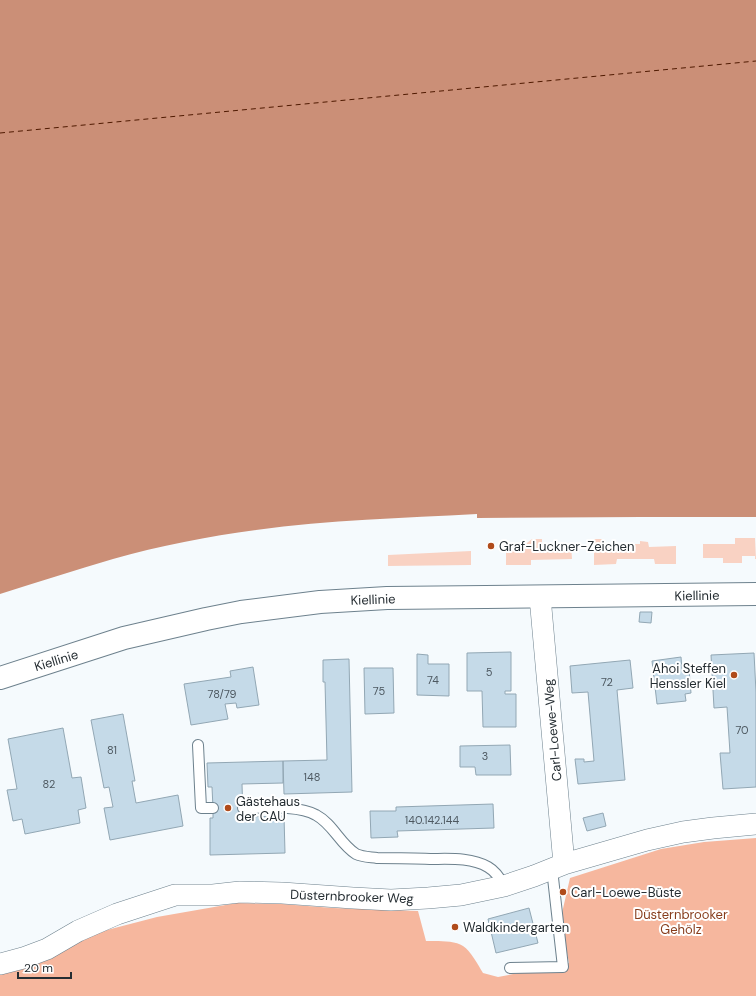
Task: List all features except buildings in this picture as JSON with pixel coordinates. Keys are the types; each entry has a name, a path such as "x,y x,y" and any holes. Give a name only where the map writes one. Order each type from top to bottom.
{"street":[{"name":"Kiellinie","path":"0,678 124,638 241,612 320,602 387,598 756,594"},
{"name":"Carl-Loewe-Weg","path":"540,597 558,867"},
{"name":"Düsternbrooker Weg","path":"0,964 23,958 47,949 78,932 117,914 174,895 213,895 240,892 282,893 391,900 461,895 504,886 558,867 647,840 683,832 756,824"}],"lane":[{"path":"198,745 201,808 213,808"},
{"path":"243,808 292,808 307,811 322,819 330,826 347,847 356,854 364,857 457,859 475,861 489,867 495,872 504,886"},
{"path":"510,968 564,967 558,867"}],"shaded area":[{"path":"0,0 756,0 756,517 477,518 477,514 311,524 220,535 130,554 0,594"},
{"path":"735,538 755,538 756,559 755,556 742,556 742,563 723,563 723,558 703,558 703,544 735,544"},
{"path":"532,539 542,539 542,545 571,544 572,559 531,560 531,565 506,565 506,550 517,551"},
{"path":"594,539 602,539 602,544 640,544 640,541 648,542 649,547 676,546 676,564 655,564 654,559 617,559 616,564 594,565"},
{"path":"471,551 471,565 388,566 388,555"}],"green space":[{"name":"Düsternbrooker Gehölz","path":"756,838 756,996 0,996 0,972 107,930 157,917 237,903 418,911 426,941 445,941 463,946 469,951 483,973 498,977 569,963 563,932 562,913 570,878 661,849 704,842"}],"ferry route":[{"path":"0,133 756,61"}],"place":[{"name":"Graf-Luckner-Zeichen","path":"491,546"},
{"name":"Ahoi Steffen Henssler Kiel","path":"734,675"},
{"name":"Gästehaus der CAU","path":"228,808"},
{"name":"Carl-Loewe-Büste","path":"563,892"},
{"name":"Waldkindergarten","path":"455,927"}]}
